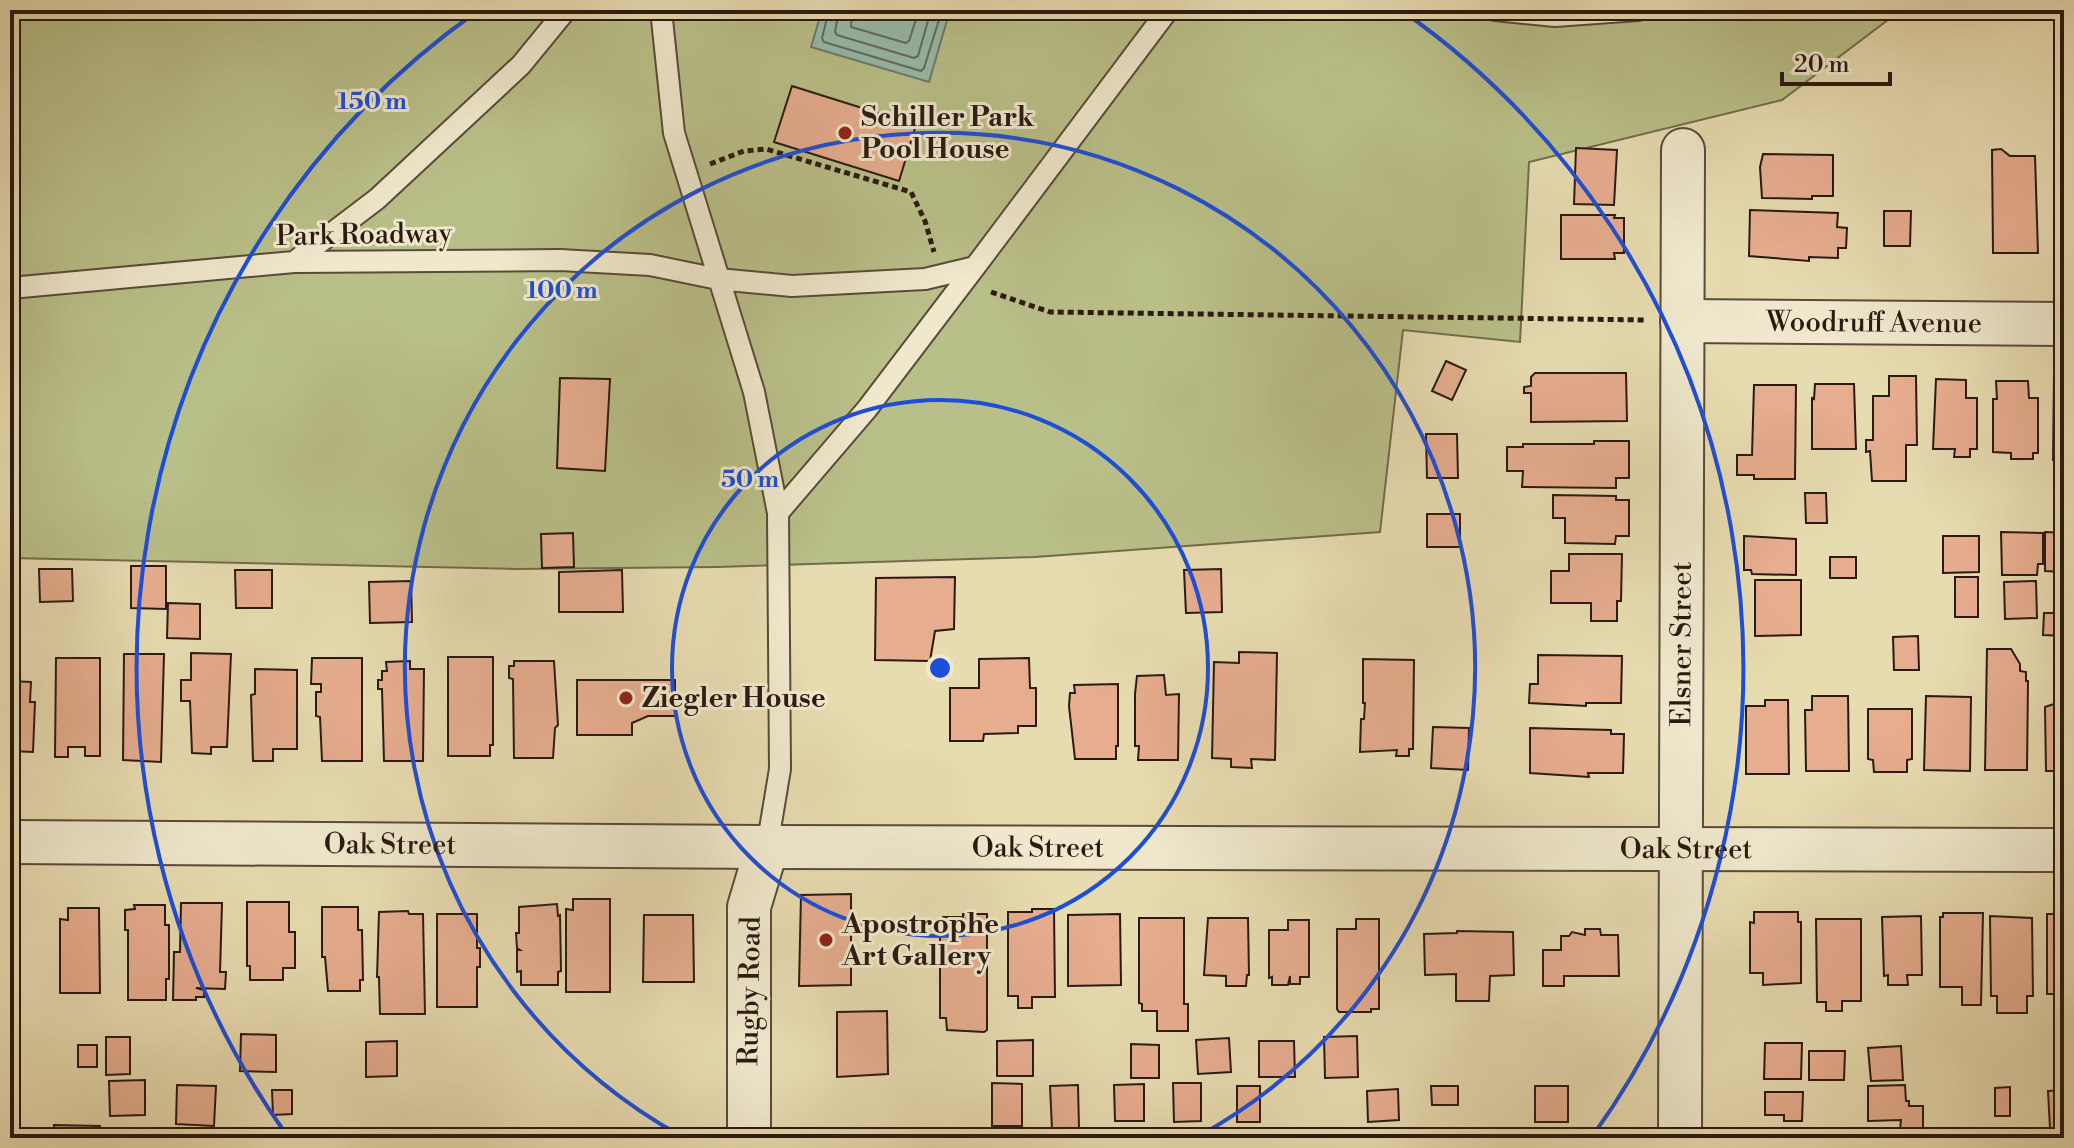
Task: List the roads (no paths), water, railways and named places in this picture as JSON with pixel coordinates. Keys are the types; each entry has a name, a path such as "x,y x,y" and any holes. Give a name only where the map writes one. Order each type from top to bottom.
{"street":[{"name":"Elsner Street","path":"1680,1138 1683,150"},
{"name":"Woodruff Avenue","path":"1682,321 2064,324"},
{"name":"Oak Street","path":"10,842 2064,850"},
{"name":"Rugby Road","path":"749,1138 749,907 767,847"}],"lane":[{"path":"294,262 377,199 510,76 566,10"},
{"path":"661,10 674,133 754,392 778,513 780,769 767,847"},
{"path":"778,513 867,409 1168,10"},
{"path":"1495,10 1555,16 1638,10"},
{"name":"Park Roadway","path":"10,288 294,262 560,260 650,265 718,279 792,286 969,275"}],"water":[{"path":"822,10 950,10 929,82 811,47"}],"place":[{"name":"Schiller Park Pool House","path":"845,133"},
{"name":"Ziegler House","path":"626,698"},
{"name":"Apostrophe Art Gallery","path":"826,940"}]}
